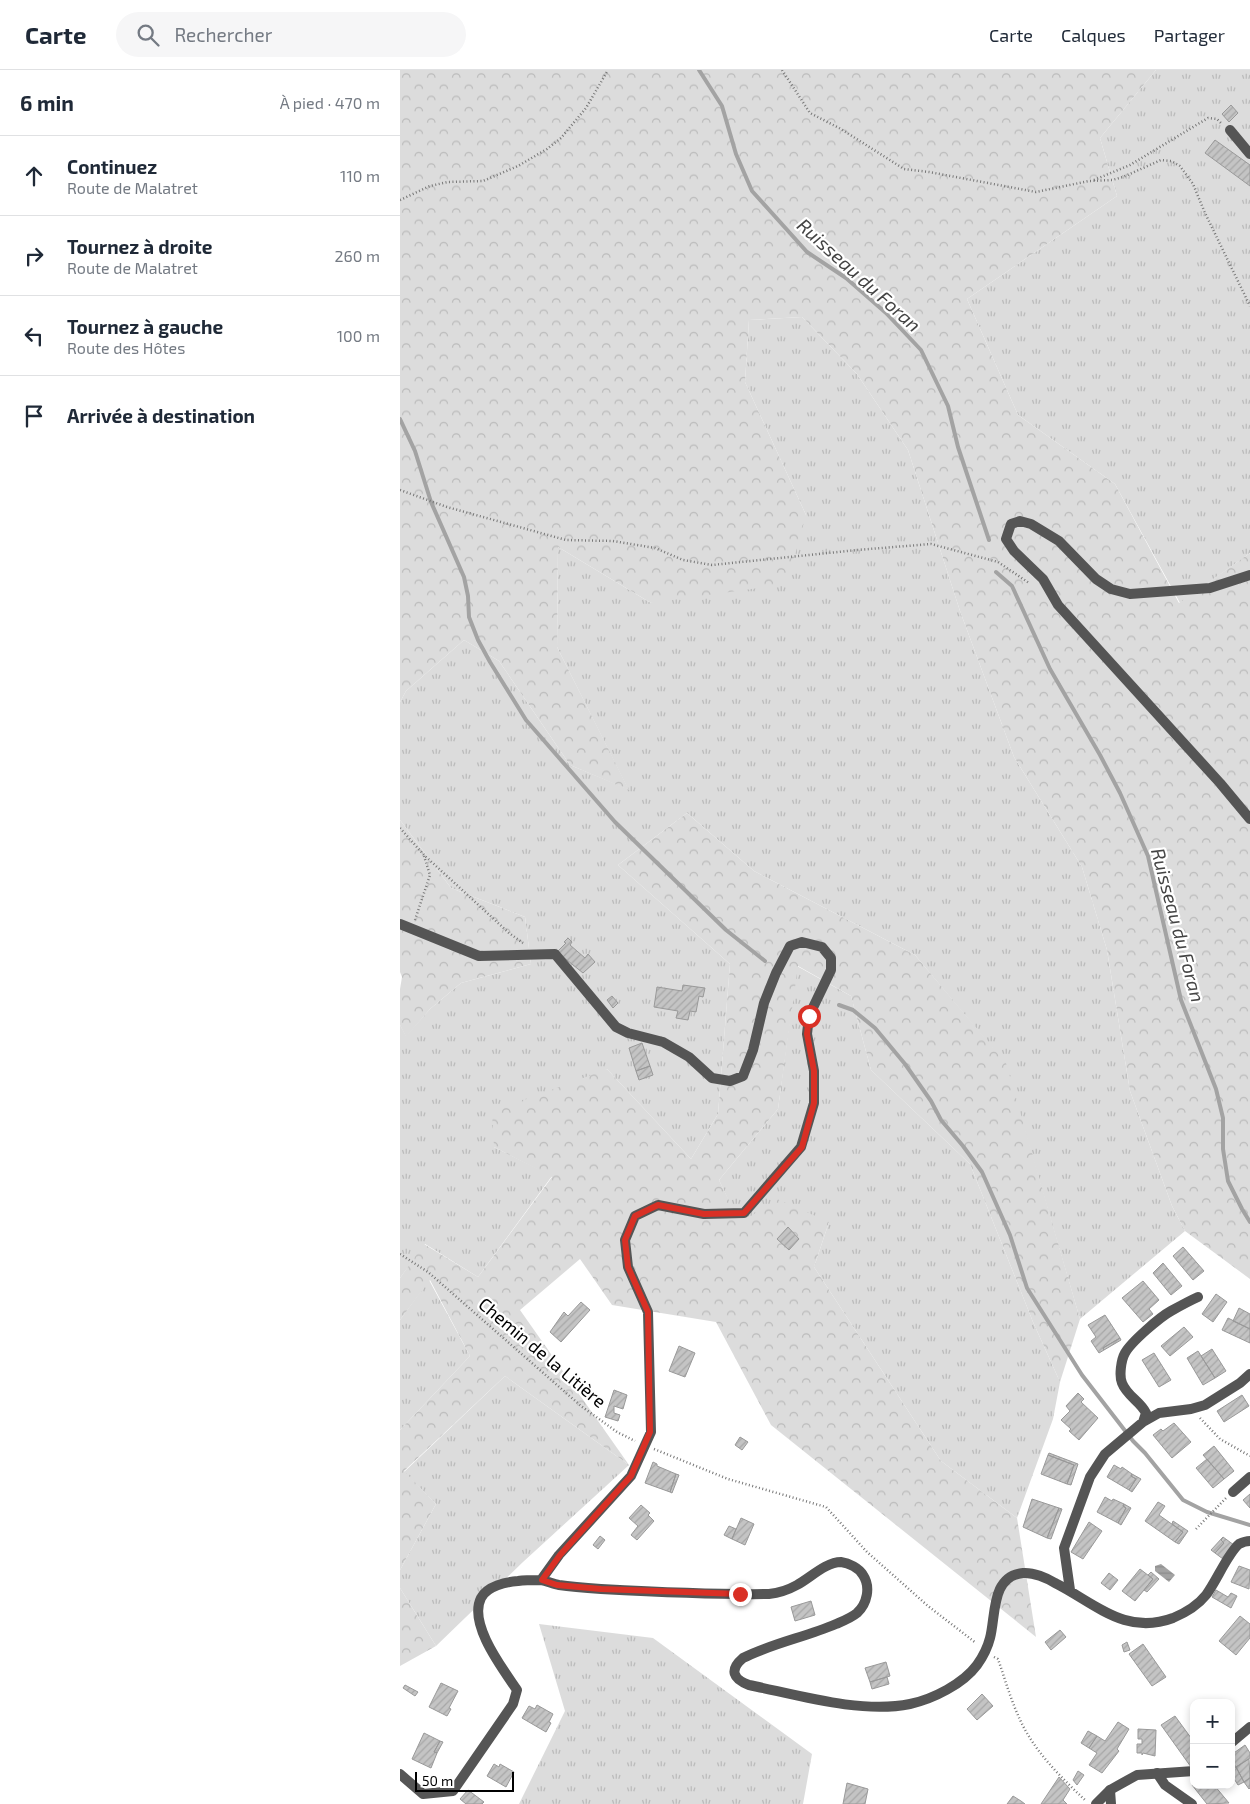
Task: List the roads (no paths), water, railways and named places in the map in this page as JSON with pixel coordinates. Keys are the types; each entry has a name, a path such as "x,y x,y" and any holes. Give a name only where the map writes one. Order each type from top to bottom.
{"street":[{"path":"1230,130 1250,154"},
{"path":"1250,575 1210,588 1130,594 1111,589 1096,578 1059,541 1030,524 1020,520 1011,524 1006,539 1014,551 1043,579 1058,605 1220,783 1250,819"},
{"path":"400,924 479,956 555,954 616,1027 628,1033 662,1042 689,1057 712,1078 730,1081 743,1076 754,1050 764,1003 776,973 790,946 802,942 822,947 831,958 831,970 809,1016 807,1034 814,1071 814,1103 802,1147 744,1213 704,1214 658,1205 635,1216 625,1240 628,1267 648,1312 650,1432 631,1476 560,1555 542,1580"},
{"path":"1143,1422 1146,1413 1142,1405 1130,1395 1121,1382 1120,1370 1125,1353 1152,1325 1169,1312 1198,1297"},
{"path":"1070,1590 1064,1548 1066,1540 1090,1476 1105,1454 1143,1422 1159,1413 1191,1409 1205,1405 1222,1396 1250,1374"},
{"path":"1233,1492 1250,1477"},
{"path":"400,1774 423,1794 453,1791 514,1704 517,1690 502,1668 481,1628 478,1610 481,1597 495,1586 517,1581 542,1580 557,1585 601,1589 769,1594 782,1592 826,1567 839,1562 850,1564 863,1575 867,1584 867,1595 863,1606 856,1614 828,1628 751,1654 738,1663 734,1670 740,1682 749,1685 819,1699 878,1707 911,1704 927,1699 958,1683 972,1672 990,1640 996,1596 1000,1588 1012,1577 1024,1573 1046,1578 1070,1590 1111,1616 1127,1622 1143,1624 1159,1622 1174,1618 1199,1603 1238,1545 1250,1541"},
{"path":"1235,1740 1250,1727"},
{"path":"1096,1804 1110,1790 1137,1775 1190,1771"},
{"path":"1156,1773 1165,1785 1192,1804"},
{"path":"1110,1790 1111,1804"}],"waterway":[{"name":"Ruisseau du Foran","path":"699,70 722,106 736,154 752,191 807,252 846,278 886,313 921,350 948,406 958,447 989,540"},
{"path":"400,419 415,451 431,502 464,577 468,596 469,617 478,640 526,720 615,822 726,930 765,961"},
{"name":"Ruisseau du Foran","path":"996,572 1012,586 1050,669 1120,793 1148,856 1181,1000 1216,1089 1223,1118 1223,1149 1228,1181 1250,1222"},
{"path":"839,1005 853,1010 875,1028 905,1064 931,1101 941,1120 982,1172 1010,1235 1027,1288 1082,1375 1133,1441 1183,1500 1207,1512 1250,1525"}]}
